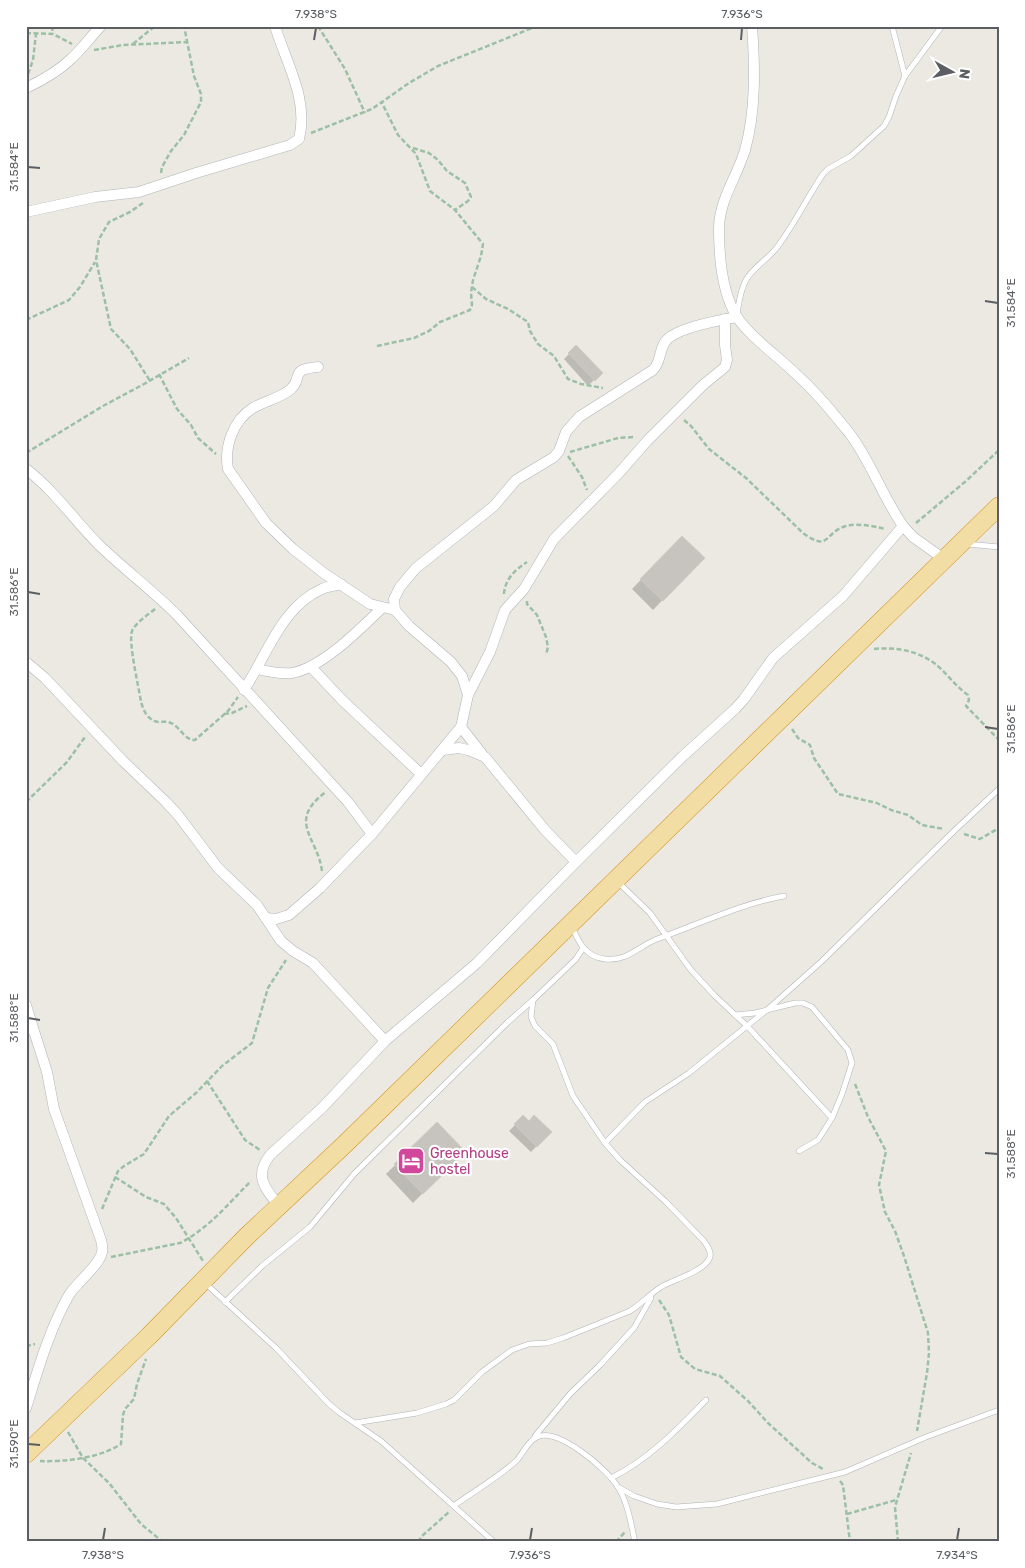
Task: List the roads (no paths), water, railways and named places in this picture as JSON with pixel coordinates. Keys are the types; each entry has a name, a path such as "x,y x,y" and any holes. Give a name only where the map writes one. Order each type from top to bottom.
{"highway":[{"path":"32,1458 61,1420 999,506"}],"street":[{"path":"26,88 44,80 61,68 101,26"},
{"path":"26,212 95,197 139,192 290,145 299,139 302,125 299,99 275,26"},
{"path":"752,26 754,81 751,121 738,173 721,209 719,228 721,260 727,293 737,317 748,330 798,375 852,437 900,529 944,559"},
{"path":"468,695 462,676 450,662 395,610 394,599 400,587 416,568 494,506 516,480 554,457 559,451 571,424 579,417 653,370 660,358 662,347 669,337 698,325 737,317"},
{"path":"266,918 276,919 289,915 320,888 372,834 421,774 444,750 461,727 468,695 490,652 505,610 524,589 545,551 554,539 675,413 703,385 725,367 726,319"},
{"path":"318,367 303,369 298,374 291,390 244,414 234,430 226,460 228,469 266,523 298,553 370,604 395,610"},
{"path":"26,469 56,496 97,543 122,567 163,601 348,802 372,834"},
{"path":"279,1206 262,1181 261,1172 263,1164 270,1155 322,1108 385,1041 477,963 683,756 735,708 744,699 773,658 843,596 900,529"},
{"path":"244,690 258,669 283,622 300,602 324,588 341,584"},
{"path":"258,669 285,673 311,667 354,634 382,608"},
{"path":"26,662 45,678 123,761 178,815 210,859 257,905 281,941 313,963 385,1041"},
{"path":"311,667 342,700 421,774"},
{"path":"461,727 545,830 576,862"},
{"path":"444,750 459,748 485,757"},
{"path":"26,1005 30,1029 47,1072 54,1109 102,1240 102,1252 99,1260 77,1283 68,1297 48,1342 26,1408"}],"lane":[{"path":"737,317 740,294 746,280 778,246 800,214 823,174 828,169 851,156 884,126 905,76 942,26"},
{"path":"891,27 905,76"},
{"path":"960,544 999,547"},
{"path":"605,1143 645,1102 689,1073 768,1009 822,961 999,789"},
{"path":"616,880 650,913 691,970 747,1026 832,1118"},
{"path":"570,924 583,948 595,957 606,960 618,959 631,955 654,940 734,909 784,896"},
{"path":"225,1302 262,1266 310,1227 354,1174 514,1016 534,1000 576,959 583,948"},
{"path":"355,1423 417,1413 446,1404 454,1400 482,1372 505,1354 529,1344 563,1338 614,1318 640,1305 661,1287 706,1264 710,1259 710,1254 704,1241 620,1160 605,1143 573,1096 553,1044 535,1026 531,1017 534,1000"},
{"path":"736,1015 803,1003 812,1007 848,1050 852,1063 832,1118 818,1140 799,1151"},
{"path":"207,1277 225,1302 276,1348 329,1404 381,1442 494,1542"},
{"path":"455,1506 515,1461 570,1394 634,1328 654,1292"},
{"path":"611,1478 630,1467 676,1431 706,1400"},
{"path":"618,1487 634,1496 658,1504 676,1507 739,1499 779,1487 844,1472 914,1442 999,1410"},
{"path":"533,1439 547,1435 557,1437 584,1455 611,1478 618,1487 625,1505 635,1542"}],"place":[{"name":"Greenhouse hostel","path":"411,1161"}]}
